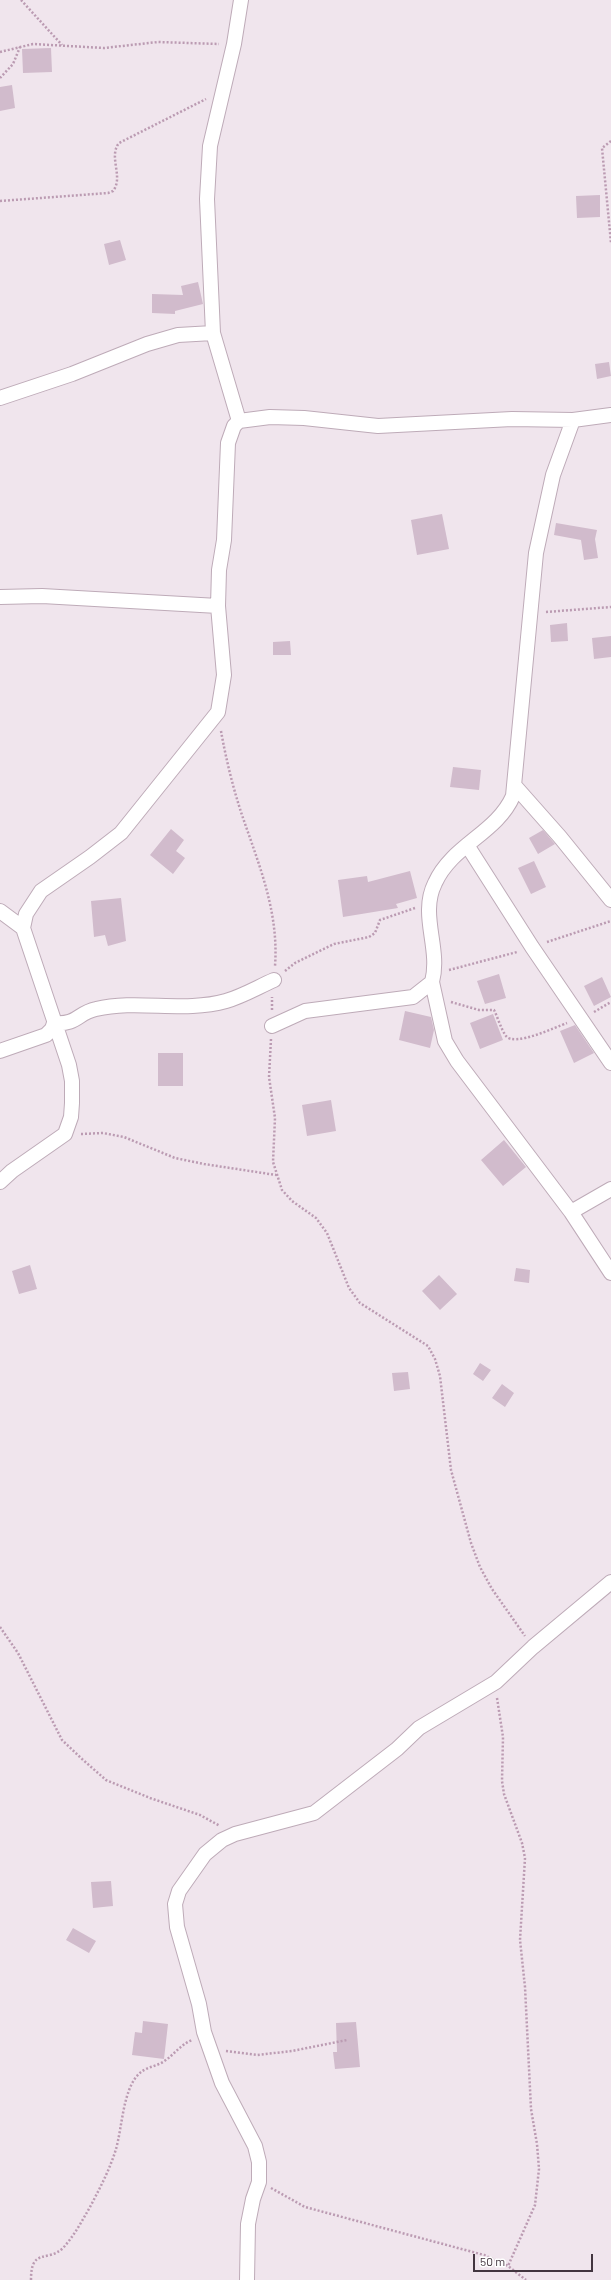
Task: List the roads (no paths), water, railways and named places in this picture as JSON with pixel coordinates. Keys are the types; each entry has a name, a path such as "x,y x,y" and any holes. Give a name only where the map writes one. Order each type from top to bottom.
{"street":[{"path":"240,421 213,333 207,199 210,146 234,44 241,0"},
{"path":"0,398 72,374 147,344 178,335 213,333"},
{"path":"0,1182 12,1171 65,1134 71,1118 72,1081 66,1049 54,1023 23,928 26,914 41,891 90,857 121,832 218,712 224,675 218,606 219,570 224,540 228,443 234,426 240,421 270,417 378,426 512,419 574,420 611,415"},
{"path":"574,420 553,475 536,553 513,796 502,816 466,845 443,869 435,882 429,904 428,918 433,940 433,978 436,1000 445,1041 457,1061 571,1212 611,1273"},
{"path":"0,597 42,596 218,606"},
{"path":"514,785 560,836 611,900"},
{"path":"466,845 532,947 611,1063"},
{"path":"0,911 23,928"},
{"path":"272,1026 305,1011 413,997 433,978"},
{"path":"54,1023 67,1023 96,1008 137,1004 183,1005 226,1001 274,980"},
{"path":"0,1051 46,1035 52,1029 54,1023"},
{"path":"571,1212 611,1189"},
{"path":"247,2280 248,2224 253,2198 259,2182 259,2162 255,2146 222,2083 204,2032 199,2004 176,1927 175,1904 179,1891 205,1854 222,1840 235,1834 314,1813 391,1753 419,1728 496,1682 534,1647 611,1582"}]}
